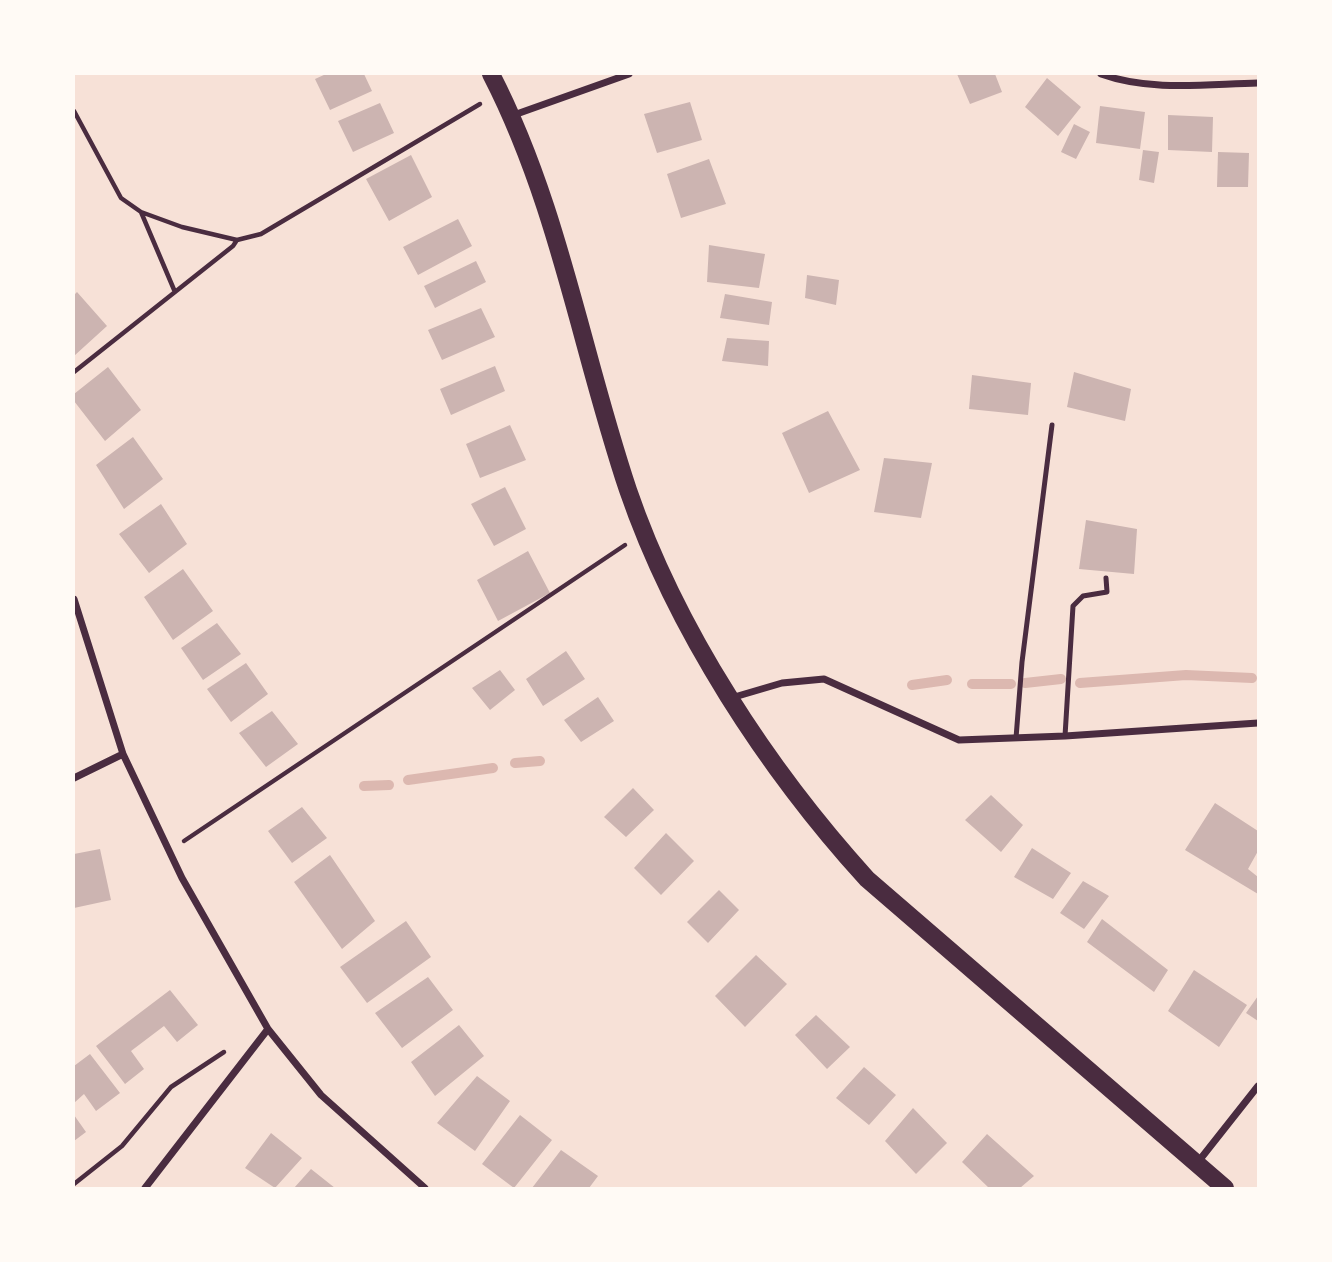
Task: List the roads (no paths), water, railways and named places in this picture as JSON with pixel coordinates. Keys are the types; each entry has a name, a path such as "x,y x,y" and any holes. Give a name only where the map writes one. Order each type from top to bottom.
{"main road":[{"path":"491,74 547,205 628,491 671,593 731,698 821,828 867,879 925,932 1225,1188"}],"street":[{"path":"510,116 629,74"},
{"path":"1101,74 1162,86 1258,83"},
{"path":"74,599 123,754 169,851 268,1029 321,1095 425,1188"},
{"path":"731,698 782,683 824,679 959,740 1258,723"},
{"path":"74,778 123,754"},
{"path":"145,1188 268,1029"},
{"path":"1197,1163 1258,1086"}],"lane":[{"path":"1016,738 1022,662 1052,425"},
{"path":"1065,736 1073,606 1083,596 1107,592 1106,578"}],"waterway":[{"path":"1080,683 1186,675 1252,678"},
{"path":"1025,683 1061,679"},
{"path":"912,685 947,680"},
{"path":"972,684 1011,684"},
{"path":"515,763 540,761"},
{"path":"408,780 493,768"},
{"path":"364,786 389,785"}]}
